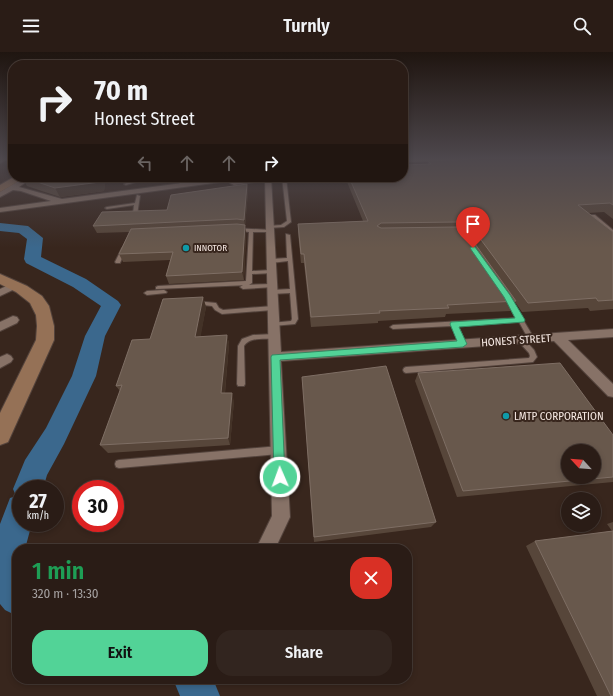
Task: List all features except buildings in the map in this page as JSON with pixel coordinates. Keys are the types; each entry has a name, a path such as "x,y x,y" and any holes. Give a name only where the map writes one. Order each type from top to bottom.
{"main road":[{"path":"0,435 45,340 46,324 40,304 31,294 5,285"}],"street":[{"path":"0,196 12,188"},
{"path":"13,188 22,189 63,202"},
{"path":"0,210 160,188"},
{"path":"94,203 137,200 212,188"},
{"path":"264,188 270,229 281,517 268,544"},
{"path":"0,328 13,320"},
{"name":"HONEST STREET","path":"275,357 613,333"},
{"path":"557,337 613,392"}],"lane":[{"path":"230,229 246,229 251,231 270,229 282,226 289,222 285,188"},
{"path":"107,208 137,200 135,214"},
{"path":"593,216 613,232"},
{"path":"158,288 249,283 251,231"},
{"path":"241,384 241,346 244,341 295,322 288,235"},
{"path":"118,262 128,241"},
{"path":"249,273 290,259"},
{"path":"147,294 272,289 293,291"},
{"path":"406,370 531,360 534,357 526,339 521,320 503,291"},
{"path":"193,303 214,304 217,309 222,312 273,308"},
{"path":"393,327 521,320"},
{"path":"454,324 463,344"},
{"path":"119,464 279,450"}],"waterway":[{"path":"0,227 23,229 35,238 32,259 80,283 111,305 95,336 84,376 55,436 35,470 31,480"},
{"path":"12,591 2,577 13,532"},
{"path":"195,684 200,696"}],"place":[{"name":"INNOTOR","path":"186,248"},
{"name":"LMTP CORPORATION","path":"506,416"}],"route":[{"path":"280,477 275,357 463,344 454,324 521,320 473,248"}]}
